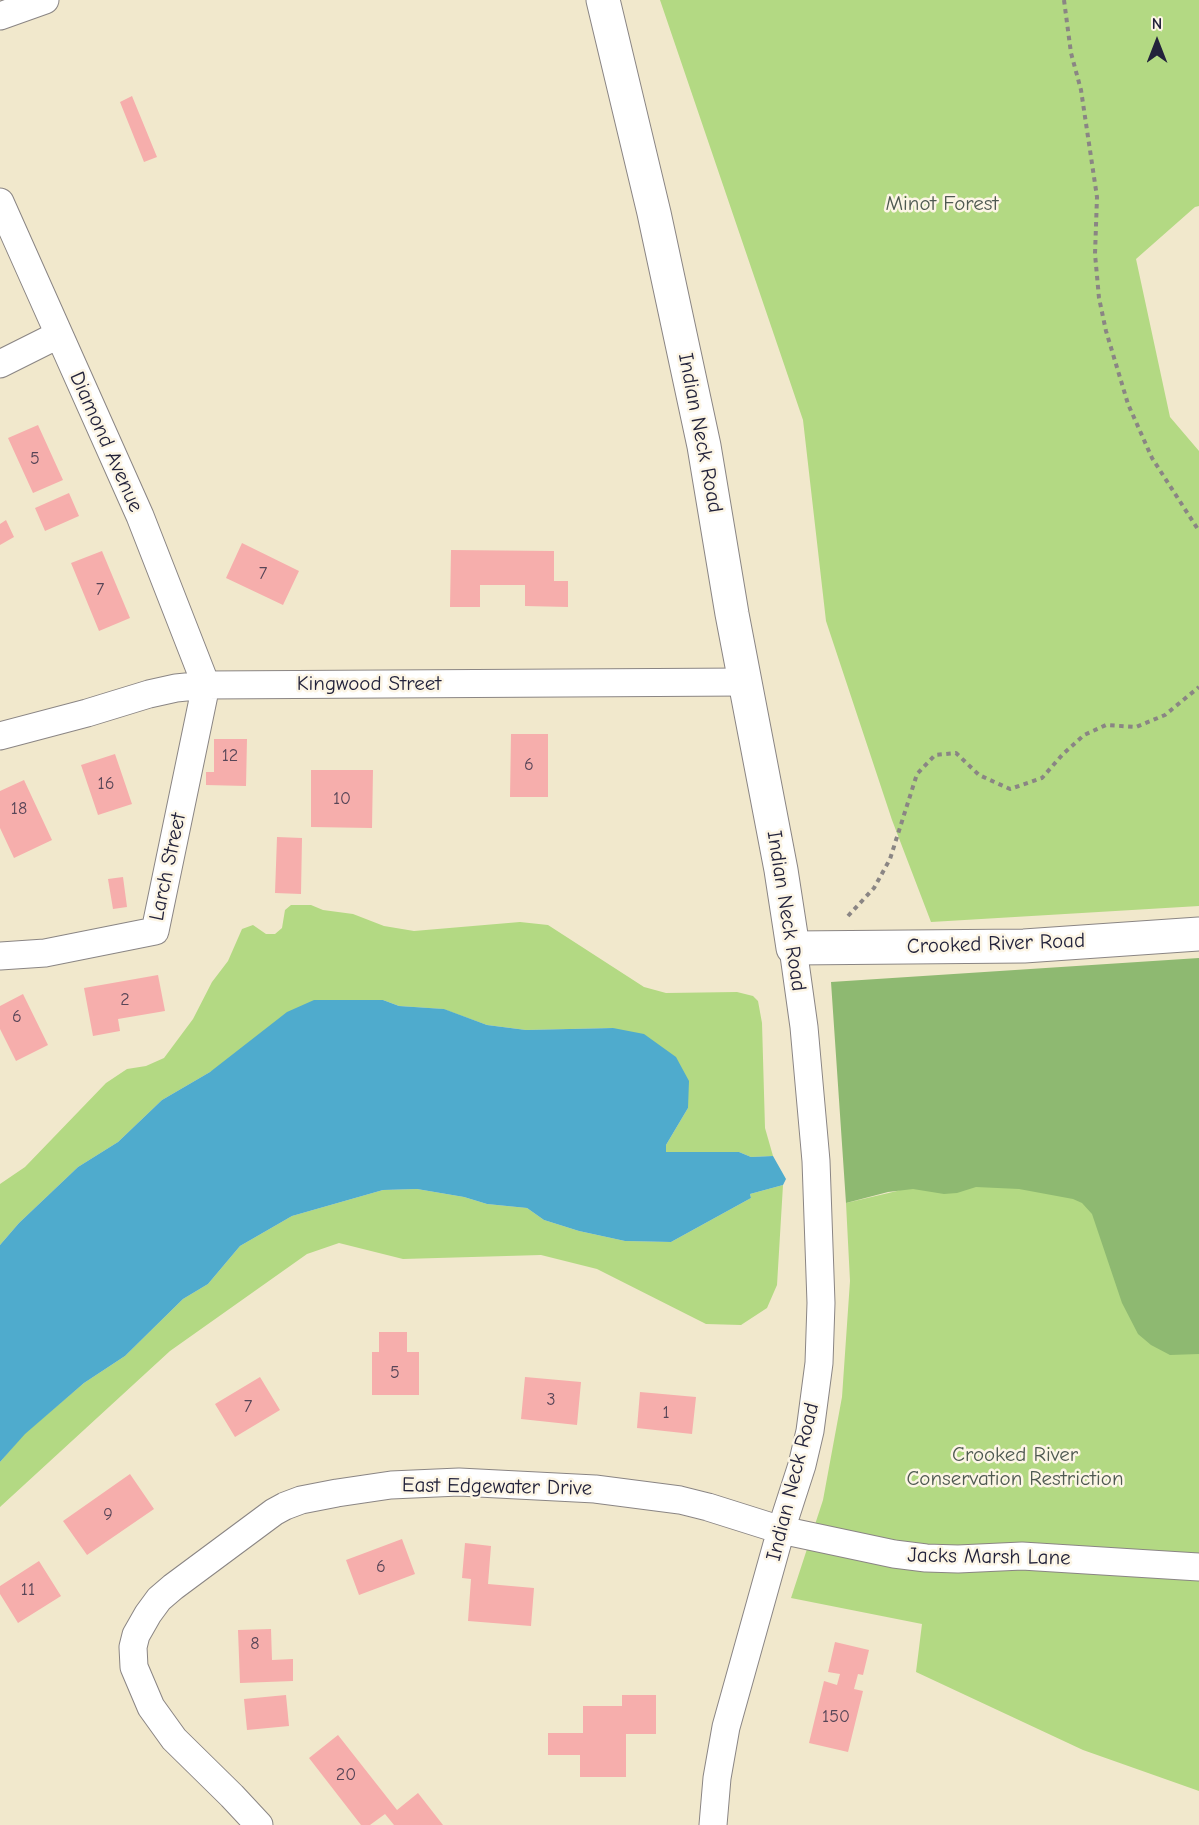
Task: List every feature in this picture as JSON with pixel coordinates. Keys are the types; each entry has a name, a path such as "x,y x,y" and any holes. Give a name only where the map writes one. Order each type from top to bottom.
{"street":[{"path":"0,16 45,0"},
{"name":"Indian Neck Road","path":"603,0 680,329 704,446 781,870 804,948 804,1027 814,1128 819,1217 821,1333 818,1374 810,1431 796,1486 781,1530 726,1727 717,1778 713,1825"},
{"name":"Diamond Avenue","path":"0,202 140,516 206,685"},
{"path":"0,364 58,335"},
{"name":"Kingwood Street","path":"0,736 149,694 206,685 746,682"},
{"name":"Larch Street","path":"0,956 45,953 155,931 206,685"},
{"name":"Crooked River Road","path":"804,948 1024,946 1199,934"},
{"name":"East Edgewater Drive","path":"259,1825 174,1739 151,1707 134,1667 133,1647 141,1624 159,1599 201,1564 274,1512 301,1500 337,1493 400,1485 459,1482 558,1486 680,1500 781,1530"},
{"name":"Jacks Marsh Lane","path":"781,1530 894,1554 926,1558 1022,1556 1199,1567"}],"path":[{"path":"1064,0 1071,53 1081,90 1097,197 1095,255 1099,298 1106,331 1128,404 1152,458 1199,531"},
{"path":"804,948 874,888 890,859 917,774 935,755 956,753 979,775 1010,789 1042,778 1084,735 1106,725 1136,727 1165,716 1199,687"}],"green space":[{"name":"Minot Forest","path":"660,0 1199,0 1199,206 1195,207 1136,259 1170,417 1199,451 1199,906 931,922 892,820 826,621 803,420"},
{"path":"291,905 311,905 323,910 353,914 384,926 414,931 520,922 548,925 644,987 666,993 737,992 753,996 758,1001 762,1023 765,1128 773,1156 751,1157 739,1152 666,1152 666,1145 688,1108 613,1028 526,1030 487,1025 443,1009 399,1006 383,1000 210,1072 162,1100 118,1142 78,1167 19,1223 0,1245 0,1184 25,1167 106,1083 127,1069 146,1066 164,1058 193,1019 212,982 228,961 242,929 253,925 266,934 275,934 282,928 285,910"},
{"path":"1199,958 1199,1354 1170,1355 1151,1345 1138,1334 1122,1303 1092,1214 1082,1203 1073,1199 1019,1189 976,1187 957,1193 944,1194 913,1189 888,1192 846,1203 831,982"},
{"name":"Crooked River Conservation Restriction","path":"1199,1073 1199,1791 1083,1750 916,1672 922,1624 791,1598 823,1500 842,1397 850,1281 846,1203 897,1191"},
{"path":"783,1185 777,1285 767,1308 741,1325 706,1324 597,1269 541,1255 403,1259 339,1243 307,1254 170,1351 0,1507 0,1462 24,1434 84,1383 125,1356 183,1299 208,1284 240,1246 292,1216 383,1190 417,1189 464,1197 487,1204 527,1208 544,1220 579,1231 625,1241 671,1242 751,1198 750,1194"}],"water":[{"path":"314,1000 383,1000 399,1006 444,1009 487,1025 526,1030 613,1028 644,1034 676,1057 689,1081 688,1108 666,1145 666,1152 739,1152 751,1157 773,1156 786,1179 783,1185 750,1194 751,1198 671,1242 625,1241 579,1231 544,1220 527,1208 487,1204 464,1197 417,1189 383,1190 292,1216 240,1246 208,1284 183,1299 125,1356 84,1383 25,1434 0,1462 0,1245 19,1223 78,1167 118,1142 162,1100 210,1072 287,1012"}],"building":[{"path":"132,96 157,157 144,162 120,102"},
{"path":"38,425 63,480 33,493 8,438"},
{"path":"69,493 79,516 45,531 35,508"},
{"path":"6,520 14,537 0,545 0,524"},
{"path":"242,543 299,571 283,605 226,578"},
{"path":"451,550 554,551 554,581 568,581 568,607 525,606 525,585 480,585 480,607 450,607"},
{"path":"102,551 130,618 99,631 71,563"},
{"path":"511,734 548,734 548,797 510,797"},
{"path":"214,739 247,739 246,786 206,785 206,772 214,772"},
{"path":"115,754 132,804 98,815 81,765"},
{"path":"311,770 373,770 372,828 311,827"},
{"path":"24,780 52,840 14,858 0,828 0,791"},
{"path":"277,837 302,838 301,894 275,893"},
{"path":"123,877 127,907 113,909 108,879"},
{"path":"158,975 165,1011 118,1019 120,1031 93,1036 84,988"},
{"path":"23,994 48,1045 16,1061 0,1029 0,1006"},
{"path":"379,1332 407,1332 407,1352 419,1352 419,1395 372,1395 372,1352 379,1352"},
{"path":"260,1377 280,1410 235,1437 215,1404"},
{"path":"525,1377 581,1382 577,1425 521,1419"},
{"path":"640,1392 696,1397 692,1434 637,1428"},
{"path":"130,1474 154,1509 87,1555 63,1521"},
{"path":"402,1539 415,1574 359,1595 346,1560"},
{"path":"465,1543 491,1546 488,1584 534,1588 531,1626 468,1621 471,1579 462,1578"},
{"path":"39,1561 61,1596 18,1623 0,1594 0,1586"},
{"path":"271,1629 272,1660 293,1659 293,1681 240,1683 238,1630"},
{"path":"835,1642 869,1650 863,1675 858,1674 854,1689 863,1691 848,1752 809,1743 824,1681 837,1685 840,1674 828,1672"},
{"path":"286,1695 289,1726 247,1730 244,1699"},
{"path":"622,1695 656,1695 656,1734 626,1734 626,1777 580,1777 580,1755 548,1755 548,1733 583,1733 583,1706 622,1706"},
{"path":"338,1735 397,1810 418,1793 443,1825 394,1825 385,1814 370,1825 361,1825 309,1758"}]}
